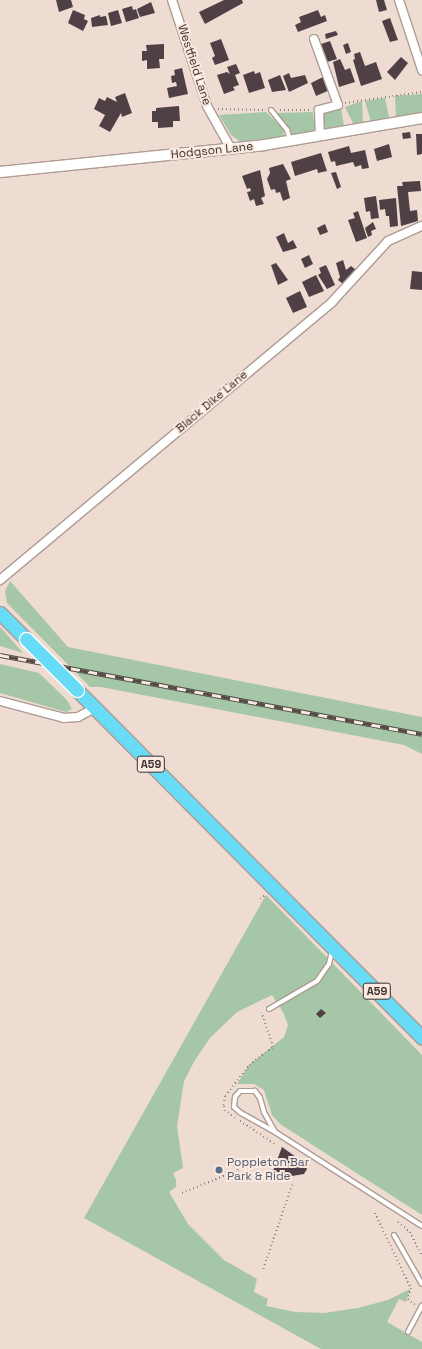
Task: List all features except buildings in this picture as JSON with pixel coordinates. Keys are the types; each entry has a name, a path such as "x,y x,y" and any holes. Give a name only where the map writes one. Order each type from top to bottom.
{"highway":[{"name":"A59","path":"0,613 422,1038"}],"street":[{"name":"Westfield Lane","path":"172,0 206,106 231,149"},
{"path":"399,0 422,70"},
{"path":"314,39 338,105 319,110 320,135"},
{"name":"Hodgson Lane","path":"0,172 231,149 422,118"},
{"name":"Black Dike Lane","path":"0,580 332,302 388,241 422,226"},
{"path":"0,701 64,718 78,717 95,708"}],"lane":[{"path":"271,110 287,130 290,140"},
{"path":"269,1008 317,981 329,964 333,948"},
{"path":"275,1132 264,1112 260,1098 255,1091 240,1091 235,1097 234,1106 241,1113 275,1132 422,1226"},
{"path":"394,1235 422,1284"},
{"path":"408,1332 421,1307"}],"path":[{"path":"338,105 358,99 422,92"},
{"path":"206,106 223,110 319,110"},
{"path":"182,1193 255,1163"},
{"path":"263,1269 292,1185"},
{"path":"375,1213 411,1288 410,1302 421,1307"},
{"path":"398,1222 410,1232 422,1256"}],"green space":[{"path":"422,94 422,114 396,117 395,96"},
{"path":"385,98 389,117 371,122 365,101"},
{"path":"362,101 363,122 354,125 345,107"},
{"path":"341,108 344,126 323,129 322,113"},
{"path":"266,112 283,129 284,136 241,142 231,135 219,115"},
{"path":"313,112 315,131 292,135 277,113"},
{"path":"10,581 68,647 422,717 422,754 404,745 101,687 90,687 7,603 5,591"},
{"path":"0,627 2,629 23,653 0,646"},
{"path":"0,664 39,673 67,700 72,709 66,712 0,693"},
{"path":"266,895 422,1055 422,1215 280,1124 272,1115 264,1090 254,1084 237,1084 249,1065 284,1037 288,1025 283,1012 272,995 237,1012 210,1038 195,1060 184,1081 177,1126 183,1168 173,1173 176,1180 176,1187 169,1192 188,1224 224,1260 257,1279 254,1292 268,1299 266,1306 295,1312 324,1313 358,1308 388,1300 410,1289 406,1302 399,1299 387,1322 422,1342 422,1349 321,1349 84,1218"}],"railway":[{"path":"0,655 422,734"}],"place":[{"name":"Poppleton Bar Park & Ride","path":"219,1170"}]}
